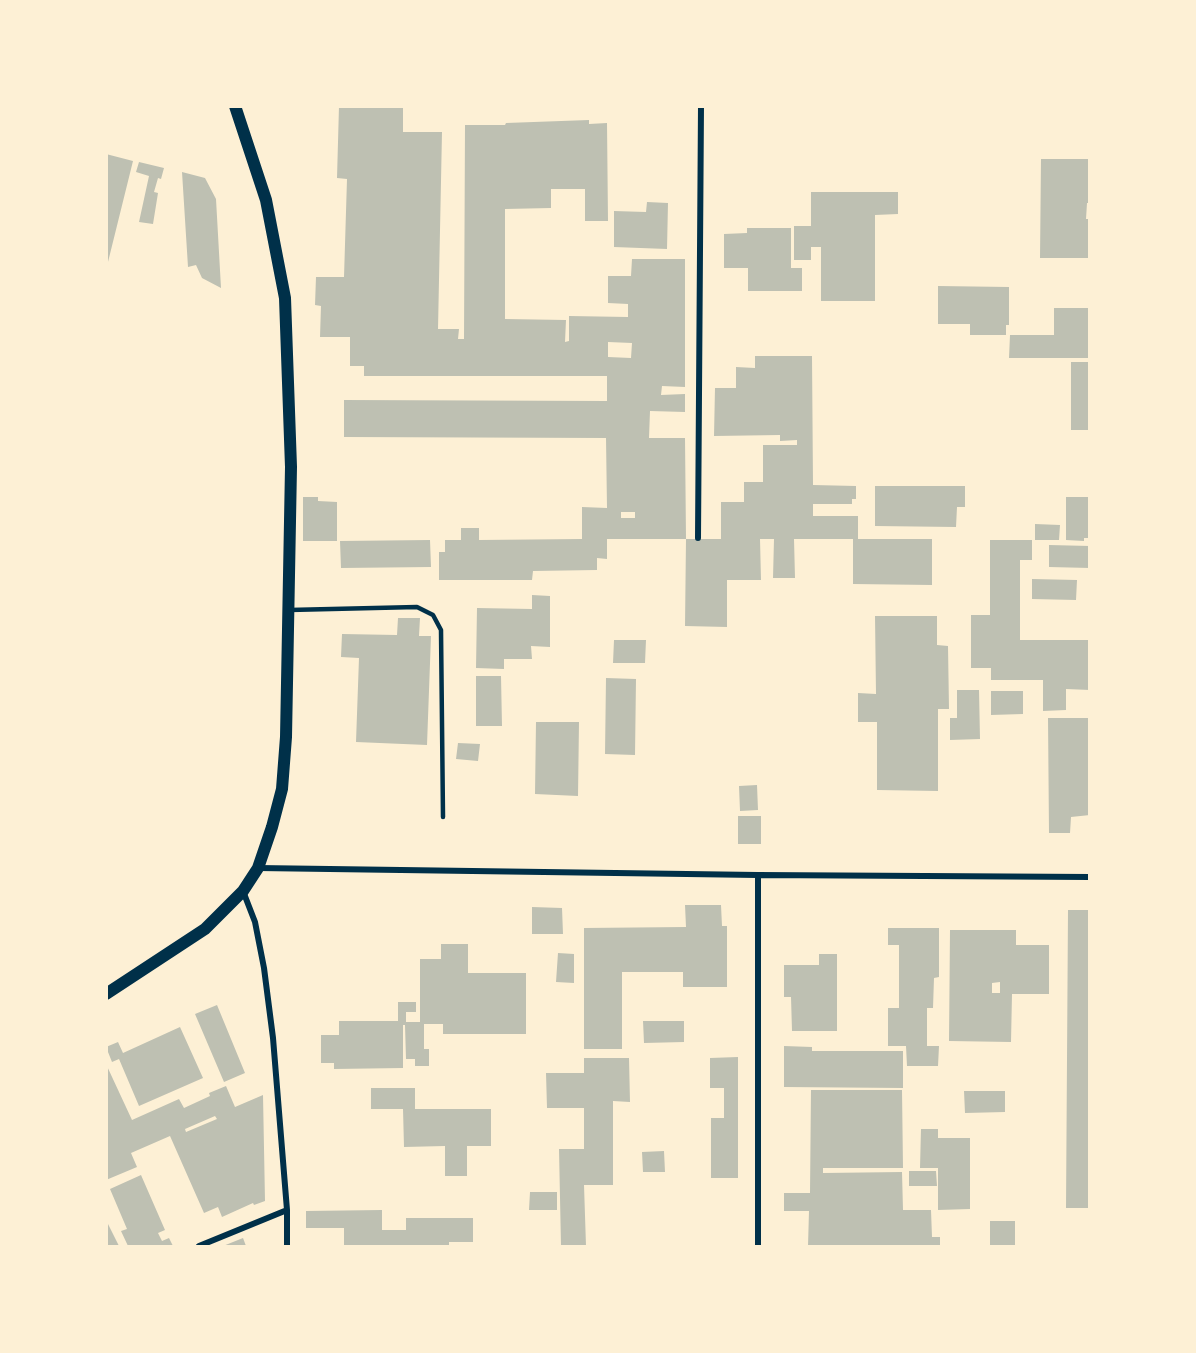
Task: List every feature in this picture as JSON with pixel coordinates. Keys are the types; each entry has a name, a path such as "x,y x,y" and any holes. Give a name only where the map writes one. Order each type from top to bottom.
{"main road":[{"path":"106,994 205,929 243,891 258,868 282,789 286,737 291,467 285,298 266,200 235,106"}],"street":[{"path":"698,538 701,106"},
{"path":"258,868 1089,877"},
{"path":"758,875 758,1246"},
{"path":"243,891 255,922 264,968 273,1038 287,1210 287,1246"},
{"path":"199,1246 287,1210"}],"lane":[{"path":"289,610 417,607 433,615 441,630 443,817"}],"building":[{"path":"339,106 403,106 403,132 442,132 438,329 459,329 458,339 464,339 465,125 589,120 589,124 607,123 608,221 585,221 585,189 551,189 551,208 505,209 505,319 566,320 565,342 569,341 569,316 628,317 628,304 608,303 608,276 631,276 632,259 685,259 685,387 662,386 661,395 685,394 685,412 650,411 649,438 685,438 686,539 607,539 607,559 597,558 597,570 533,571 532,580 439,580 439,552 445,552 445,540 461,540 461,528 479,528 479,540 582,539 582,507 607,508 606,438 344,437 344,400 607,401 607,376 364,376 364,366 350,366 350,337 320,337 321,306 315,305 316,277 344,277 347,179 337,178","holes":["608,342 632,343 631,358 608,357","621,512 635,512 635,518 621,518"]},
{"path":"106,154 133,161 107,266 106,265"},
{"path":"1041,159 1089,159 1086,219 1090,219 1090,258 1040,258"},
{"path":"139,162 164,168 154,192 158,193 153,224 139,222 149,176 136,172"},
{"path":"182,172 205,178 216,199 221,288 202,278 196,265 188,267"},
{"path":"811,192 898,192 898,214 875,215 875,301 821,301 821,247 811,247 811,260 794,260 794,226 811,226"},
{"path":"647,202 668,203 667,249 614,247 614,211 646,212"},
{"path":"747,228 791,228 791,268 802,268 802,291 748,291 748,268 724,268 724,234 747,233"},
{"path":"938,286 1009,287 1009,325 1006,325 1006,335 970,335 970,324 938,324"},
{"path":"1054,308 1090,308 1090,358 1009,358 1010,335 1054,335"},
{"path":"755,356 812,356 813,485 856,486 856,499 852,499 852,504 813,504 813,516 858,516 858,539 932,539 932,585 853,584 853,539 794,539 795,578 773,578 774,539 760,539 761,580 727,580 727,627 685,626 686,539 721,539 721,502 744,502 744,482 763,482 763,445 797,445 797,440 780,441 780,435 714,436 715,388 736,388 736,367 755,368"},
{"path":"1071,362 1090,362 1090,430 1071,430"},
{"path":"875,486 965,486 965,507 957,507 956,527 875,526"},
{"path":"303,497 318,497 318,501 337,502 337,541 303,541"},
{"path":"1066,497 1090,497 1090,538 1084,538 1084,541 1066,540"},
{"path":"1035,524 1060,525 1059,540 1035,540"},
{"path":"430,540 431,567 341,568 340,541"},
{"path":"990,540 1032,540 1032,560 1020,560 1020,640 1090,640 1090,690 1066,689 1066,710 1043,711 1043,680 991,680 991,668 971,668 971,615 990,615"},
{"path":"1049,545 1090,546 1090,568 1049,567"},
{"path":"1032,579 1077,580 1076,600 1032,599"},
{"path":"532,595 550,596 550,647 531,646 532,659 504,659 504,669 476,668 477,608 532,609"},
{"path":"875,616 937,616 937,645 948,646 949,709 938,709 938,791 877,790 877,722 858,722 858,693 876,694"},
{"path":"398,618 420,618 419,636 431,636 427,745 356,742 359,658 341,657 342,634 397,635"},
{"path":"614,640 646,640 645,663 613,663"},
{"path":"476,676 501,676 502,726 476,726"},
{"path":"606,678 636,679 635,755 605,754"},
{"path":"957,690 979,690 980,739 950,740 950,718 957,718"},
{"path":"991,691 1023,691 1023,714 991,715"},
{"path":"1048,718 1090,718 1090,815 1071,817 1070,833 1049,833"},
{"path":"536,722 579,722 578,796 535,794"},
{"path":"458,743 480,744 478,761 456,759"},
{"path":"757,785 758,810 740,811 739,786"},
{"path":"738,816 761,816 761,844 738,844"},
{"path":"685,905 721,905 722,926 727,926 727,987 683,987 683,972 622,972 622,1049 584,1049 584,928 686,927"},
{"path":"532,907 562,908 563,934 532,934"},
{"path":"1068,910 1090,910 1090,1208 1066,1208"},
{"path":"888,928 939,928 939,977 934,978 933,1008 927,1008 927,1046 939,1046 938,1066 907,1066 906,1046 888,1046 888,1008 899,1008 899,945 888,945"},
{"path":"950,930 1016,930 1016,945 1049,945 1049,994 1012,994 1011,1042 949,1041","holes":["1000,982 1000,993 992,993 992,983"]},
{"path":"441,944 468,944 468,973 526,973 526,1034 443,1034 443,1024 424,1024 424,1049 429,1049 429,1066 415,1066 415,1059 406,1059 405,1025 403,1025 403,1068 334,1069 334,1063 321,1063 321,1035 339,1035 339,1021 398,1021 398,1002 416,1002 416,1012 406,1012 406,1022 420,1022 420,959 441,959"},
{"path":"558,953 574,954 574,983 556,982"},
{"path":"819,954 837,954 837,1031 792,1031 791,997 784,997 784,965 819,965"},
{"path":"217,1005 245,1073 224,1082 195,1014"},
{"path":"643,1021 684,1021 684,1042 644,1043"},
{"path":"180,1027 203,1078 139,1106 119,1059 112,1062 106,1047 118,1042 123,1053"},
{"path":"784,1046 812,1047 812,1051 903,1051 903,1088 784,1087"},
{"path":"738,1057 738,1178 711,1178 711,1118 724,1118 724,1088 710,1088 710,1058"},
{"path":"584,1058 629,1058 630,1102 613,1101 613,1185 584,1185 586,1246 561,1246 559,1149 584,1149 584,1108 547,1108 546,1073 584,1073"},
{"path":"106,1064 132,1120 179,1099 184,1108 226,1086 235,1107 263,1095 265,1201 254,1205 253,1203 222,1217 218,1207 204,1213 170,1136 131,1153 137,1167 106,1180","holes":["215,1116 217,1119 186,1132 185,1129"]},
{"path":"371,1088 415,1088 415,1109 491,1109 491,1146 467,1146 467,1176 445,1176 445,1146 404,1147 403,1109 371,1109"},
{"path":"811,1090 902,1090 903,1168 823,1168 823,1173 902,1172 903,1210 931,1210 932,1237 940,1237 940,1246 808,1246 809,1211 784,1211 784,1193 810,1193"},
{"path":"964,1091 1005,1091 1005,1112 965,1113"},
{"path":"921,1129 938,1129 938,1138 970,1138 970,1209 938,1210 938,1168 920,1168"},
{"path":"664,1151 665,1172 643,1172 642,1152"},
{"path":"909,1171 936,1171 937,1186 909,1186"},
{"path":"141,1175 165,1230 158,1233 162,1241 169,1238 173,1246 128,1246 121,1231 127,1229 110,1189"},
{"path":"530,1192 557,1192 557,1210 529,1210"},
{"path":"382,1210 382,1230 406,1230 406,1218 473,1218 473,1242 449,1242 449,1246 344,1246 344,1228 306,1228 306,1211"},
{"path":"106,1220 119,1246 106,1246"},
{"path":"990,1221 1015,1221 1015,1246 990,1246"},
{"path":"243,1238 246,1246 223,1246"}]}
